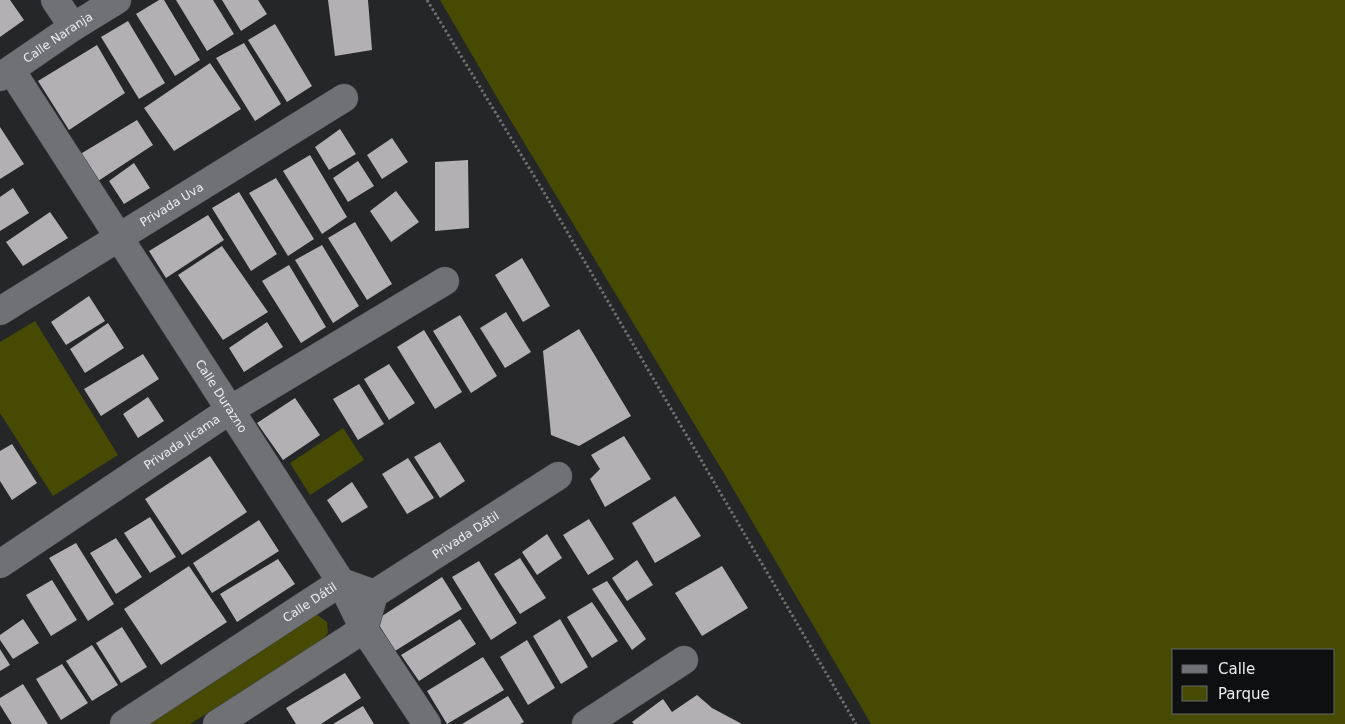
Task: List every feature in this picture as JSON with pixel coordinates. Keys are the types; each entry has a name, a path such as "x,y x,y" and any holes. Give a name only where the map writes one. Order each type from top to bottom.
{"street":[{"path":"55,0 73,27"},
{"name":"Calle Naranja","path":"6,74 73,27 117,0"},
{"name":"Calle Durazno","path":"6,74 120,236 341,582 364,629 427,724"},
{"name":"Privada Uva","path":"0,311 344,98"},
{"name":"Privada Jicama","path":"0,564 230,410 445,281"},
{"name":"Privada Dátil","path":"374,594 558,476"},
{"name":"Calle Dátil","path":"124,724 341,582 374,594"},
{"path":"217,724 364,629 374,594"},
{"path":"586,724 684,660"}],"path":[{"path":"427,0 545,194 856,724"}],"green space":[{"path":"440,0 1345,0 1345,724 871,724 725,475"},
{"path":"35,321 118,455 53,496 0,413 0,342"},
{"path":"343,428 364,460 310,495 290,463"},
{"path":"315,613 327,622 328,633 320,643 190,724 128,724"}],"building":[{"path":"0,0 10,0 24,20 0,37"},
{"path":"159,0 164,0 200,60 175,76 136,14"},
{"path":"176,0 213,0 234,34 207,51"},
{"path":"222,0 258,0 267,14 241,31"},
{"path":"328,0 368,0 372,50 335,56"},
{"path":"128,21 165,83 139,99 101,37"},
{"path":"275,24 312,86 287,102 248,40"},
{"path":"244,43 281,104 255,121 216,58"},
{"path":"97,45 125,93 69,130 38,81"},
{"path":"210,63 241,109 174,151 144,108"},
{"path":"137,120 153,145 95,183 77,156"},
{"path":"0,127 24,164 0,179"},
{"path":"340,129 356,154 329,170 315,147"},
{"path":"392,138 408,162 382,179 367,155"},
{"path":"310,155 347,217 322,234 283,171"},
{"path":"468,160 469,228 435,231 435,162"},
{"path":"358,161 374,186 348,202 333,178"},
{"path":"134,163 150,188 124,204 109,181"},
{"path":"276,178 314,239 288,256 249,193"},
{"path":"13,188 29,213 0,231 0,197"},
{"path":"396,191 419,222 391,242 370,211"},
{"path":"239,192 277,254 251,271 212,208"},
{"path":"50,212 68,238 23,266 6,242"},
{"path":"208,215 224,240 166,278 149,251"},
{"path":"355,222 392,284 367,300 328,238"},
{"path":"322,245 359,306 333,323 295,260"},
{"path":"222,246 268,312 223,340 178,275"},
{"path":"522,258 550,306 523,322 495,275"},
{"path":"289,265 326,327 301,343 262,281"},
{"path":"89,296 105,321 66,345 51,322"},
{"path":"506,312 531,352 505,368 480,328"},
{"path":"460,315 497,376 471,393 433,331"},
{"path":"267,322 283,347 244,372 229,348"},
{"path":"108,323 124,348 85,373 70,349"},
{"path":"579,329 631,416 579,446 551,435 543,351"},
{"path":"424,330 462,392 435,409 397,347"},
{"path":"143,354 159,379 101,416 84,389"},
{"path":"389,364 415,403 389,420 364,379"},
{"path":"359,384 384,424 358,440 333,399"},
{"path":"148,397 164,421 138,438 123,414"},
{"path":"295,398 320,435 283,460 257,423"},
{"path":"624,436 651,479 605,507 590,479 600,469 591,455"},
{"path":"440,442 465,481 440,498 414,457"},
{"path":"12,444 37,483 12,500 0,481 0,451"},
{"path":"210,456 247,512 182,555 145,499"},
{"path":"408,458 434,498 407,514 382,474"},
{"path":"352,482 368,507 342,523 327,500"},
{"path":"675,496 701,536 655,563 632,523"},
{"path":"150,517 176,557 150,573 124,533"},
{"path":"589,519 614,559 588,575 563,535"},
{"path":"259,520 279,551 212,593 193,563"},
{"path":"547,534 562,558 537,575 522,552"},
{"path":"116,538 142,577 116,594 90,553"},
{"path":"76,543 114,604 88,621 49,558"},
{"path":"520,558 546,598 520,614 494,574"},
{"path":"278,559 295,584 237,622 220,594"},
{"path":"637,560 653,585 627,601 612,578"},
{"path":"479,561 517,623 491,640 452,577"},
{"path":"189,566 227,622 161,665 124,609"},
{"path":"722,566 748,608 702,636 675,593"},
{"path":"442,577 462,609 395,651 376,620"},
{"path":"52,580 77,620 51,636 26,595"},
{"path":"607,581 646,639 632,650 592,589"},
{"path":"592,602 618,641 592,658 567,617"},
{"path":"23,619 39,643 13,659 0,640 0,635"},
{"path":"460,619 476,644 419,681 401,655"},
{"path":"560,619 588,667 561,684 533,636"},
{"path":"122,627 147,667 121,683 96,643"},
{"path":"527,640 555,688 528,705 500,657"},
{"path":"92,645 118,685 92,701 66,661"},
{"path":"0,649 10,665 0,671"},
{"path":"483,657 504,690 447,724 427,691"},
{"path":"62,664 88,703 61,720 36,679"},
{"path":"345,673 361,698 321,724 296,724 286,708"},
{"path":"23,684 48,724 12,724 0,705 0,698"},
{"path":"697,695 712,708 742,724 634,724 632,722 663,699 672,712"},
{"path":"508,696 524,722 520,724 462,724"},
{"path":"363,706 374,724 333,724"}]}
